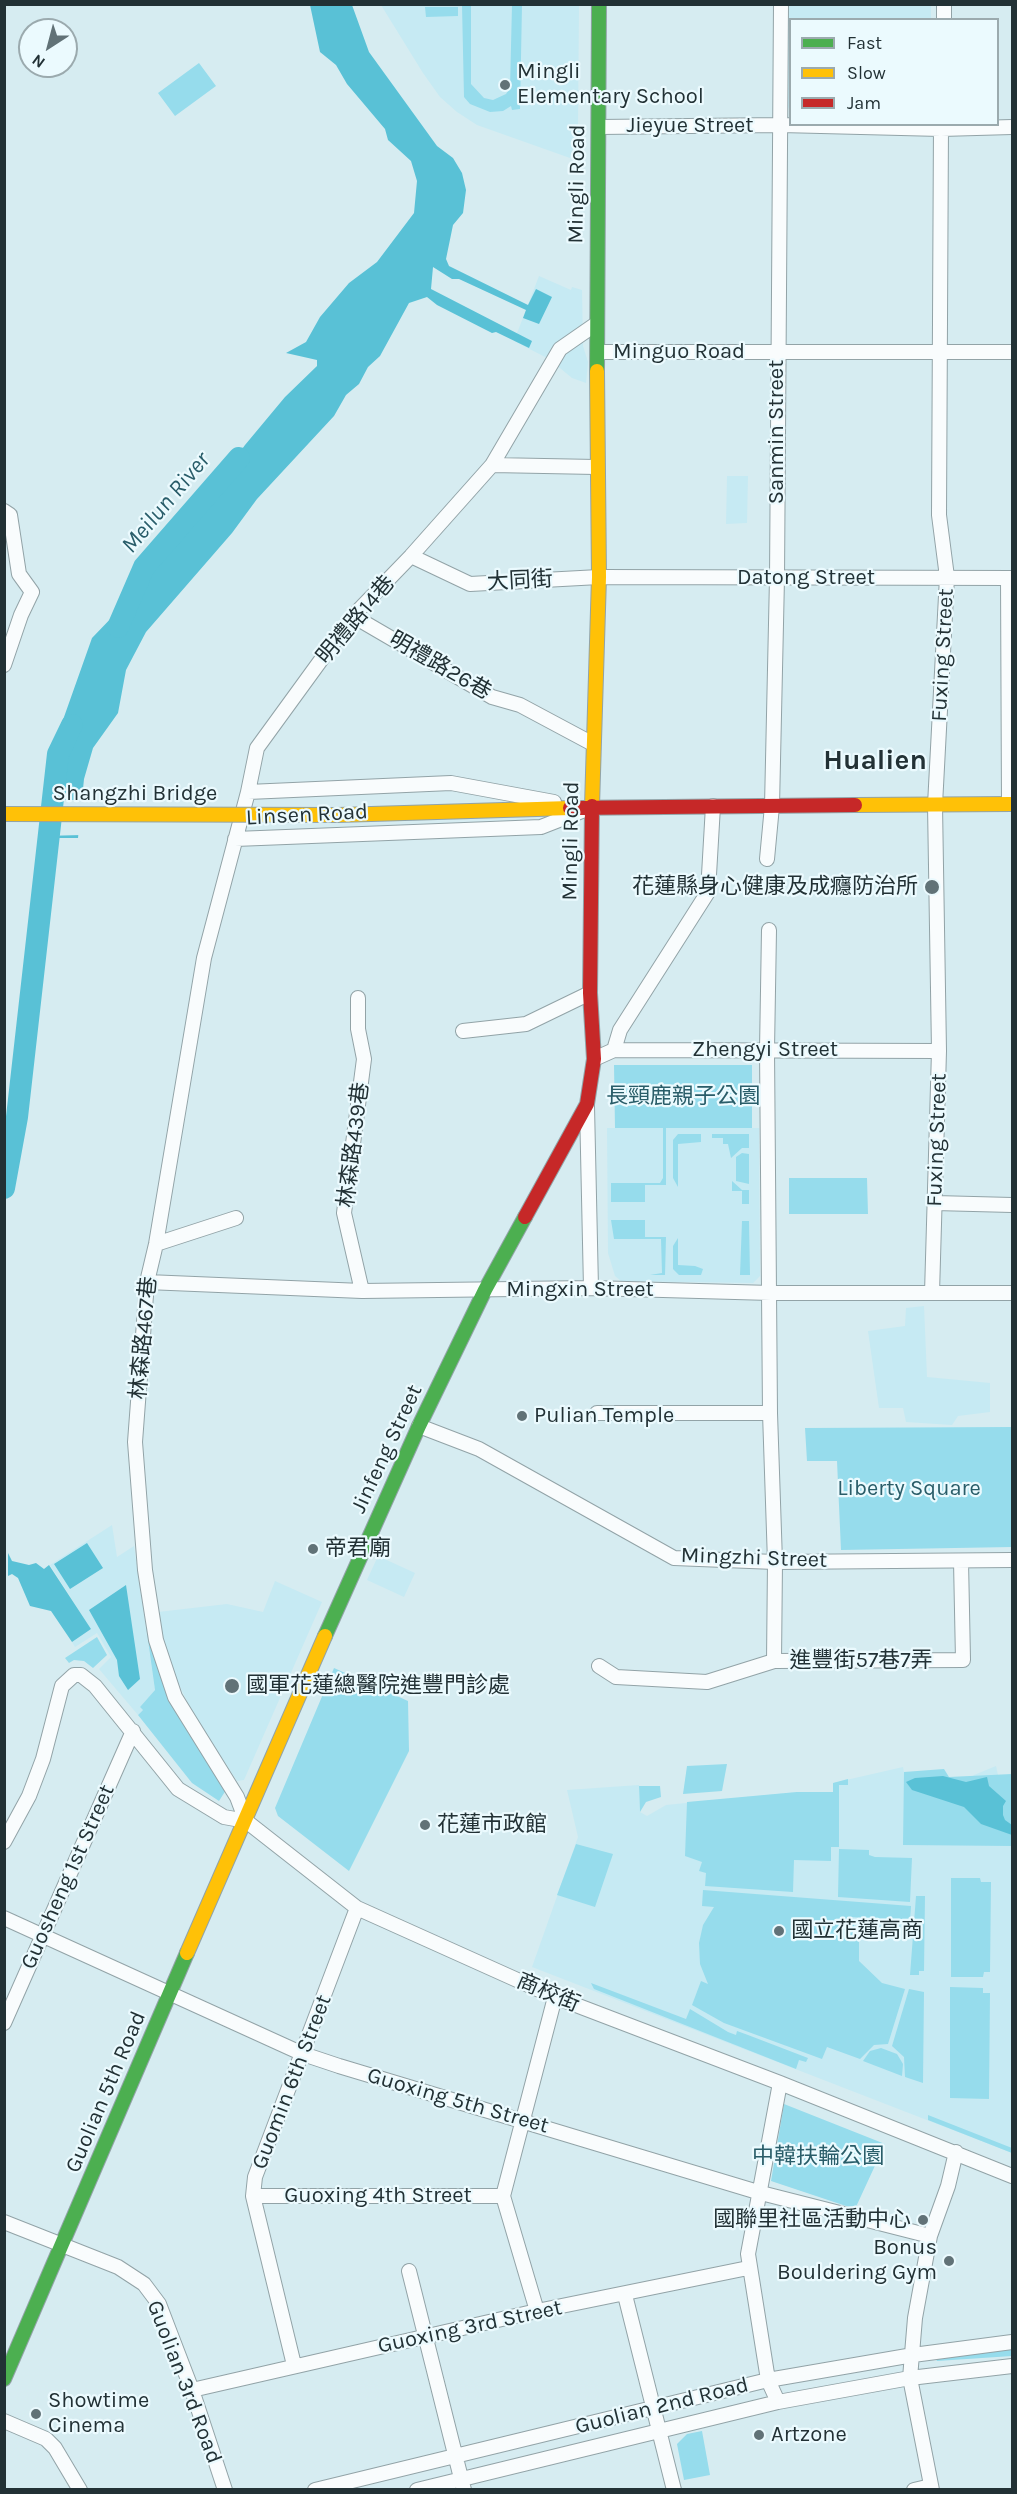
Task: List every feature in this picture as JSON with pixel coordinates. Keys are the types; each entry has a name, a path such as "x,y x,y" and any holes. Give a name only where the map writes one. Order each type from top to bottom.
{"street":[{"name":"Mingli Road","path":"591,1288 587,1104 594,1059 590,993 593,744 599,577 596,467 599,4"},
{"name":"Sanmin Street","path":"767,859 772,806 777,578 781,4"},
{"name":"Jieyue Street","path":"599,127 789,125"},
{"name":"Jieyue Street","path":"861,126 1012,127"},
{"name":"Fuxing Street","path":"932,1293 939,1051 935,805 947,578 939,515 941,127"},
{"name":"明禮路14巷","path":"248,792 257,748 353,616 411,556 492,465 560,349 597,324"},
{"name":"Minguo Road","path":"598,358 940,350 1012,352"},
{"path":"492,465 596,467"},
{"path":"4,511 10,515 8,533 20,574 32,592 21,615 4,665"},
{"name":"大同街","path":"411,556 470,584 599,577"},
{"name":"Datong Street","path":"599,577 1010,578"},
{"path":"1010,578 1011,804"},
{"name":"明禮路26巷","path":"353,616 492,697 520,705 593,744"},
{"name":"Linsen Road","path":"451,783 592,807 541,826 235,839 248,792 451,783"},
{"name":"Linsen Road","path":"338,815 592,807 1011,804"},
{"path":"614,1050 620,1030 708,892 713,806"},
{"name":"Shangzhi Bridge","path":"4,814 338,815"},
{"name":"林森路467巷","path":"235,839 204,958 156,1244 147,1282 135,1442 145,1570 156,1640 175,1697 237,1797 246,1821"},
{"path":"769,930 766,1050 771,1293 770,1413 775,1562 774,1661"},
{"path":"463,1031 526,1024 590,993"},
{"name":"林森路439巷","path":"358,998 358,1029 364,1059 344,1213 362,1291"},
{"name":"Zhengyi Street","path":"594,1059 614,1050 939,1051"},
{"name":"Jinfeng Street","path":"246,1821 262,1779 419,1426 485,1290 587,1104"},
{"path":"934,1203 1012,1205"},
{"path":"156,1244 236,1218"},
{"name":"Mingxin Street","path":"147,1282 362,1291 591,1288 771,1293 1012,1293"},
{"path":"597,1413 770,1413"},
{"name":"Mingzhi Street","path":"419,1426 479,1449 674,1558 775,1562 1012,1560"},
{"name":"進豐街57巷7弄","path":"599,1666 616,1677 707,1682 774,1661 963,1660 961,1561"},
{"name":"商校街","path":"4,1842 29,1796 43,1759 62,1686 74,1675 88,1678 178,1789 224,1817 246,1821 357,1908 555,1997 780,2083 1012,2176"},
{"name":"Guosheng 1st Street","path":"4,2023 133,1731"},
{"name":"Guolian 5th Road","path":"4,2379 246,1821"},
{"name":"Guomin 6th Street","path":"294,2365 254,2196 255,2177 357,1908"},
{"name":"Guoxing 5th Street","path":"4,1918 303,2054 761,2193 930,2236"},
{"path":"537,2311 503,2196 555,1997"},
{"path":"778,2402 768,2380 748,2268 748,2254 780,2083"},
{"path":"914,2490 932,2488 910,2378 915,2318 930,2236 948,2187 956,2152"},
{"name":"Guoxing 4th Street","path":"254,2196 503,2196"},
{"name":"Guolian 3rd Road","path":"4,2222 118,2267 144,2284 159,2304 192,2390 225,2490"},
{"name":"Guoxing 3rd Street","path":"192,2390 537,2311 626,2295 748,2268"},
{"path":"409,2271 463,2485"},
{"path":"626,2295 674,2490"},
{"name":"Guolian 2nd Road","path":"315,2490 768,2380 913,2355 1012,2342"},
{"name":"Guolian 2nd Road","path":"417,2490 463,2485 659,2431 778,2402 910,2378 1012,2366"},
{"path":"4,2421 46,2439 56,2448 80,2490"}],"shaded area":[{"path":"310,5 352,5 369,52 437,146 453,158 462,173 466,190 463,213 453,225 446,259 449,266 528,305 536,289 552,297 539,324 523,318 526,310 459,279 452,279 433,267 431,289 532,341 529,348 496,332 492,333 437,305 427,297 409,303 380,356 368,367 359,384 346,395 334,416 257,499 232,533 146,632 126,670 118,713 93,748 84,779 78,838 46,838 64,717 92,638 143,585 245,445 285,397 317,366 317,360 286,353 306,342 320,317 349,283 377,262 414,213 417,181 411,161 388,140 385,129 347,84 336,65 320,52"},
{"name":"Mingli Elementary School","path":"381,5 579,5 578,126 582,126 582,138 577,138 570,158 477,125 457,112 440,97"},
{"path":"788,5 931,5 931,18 789,18 789,109 787,106"},
{"path":"539,276 571,290 572,287 582,290 583,346 588,362 586,383 572,378 549,359 514,341"},
{"path":"727,476 748,476 747,523 726,524"},
{"path":"607,1128 759,1128 760,1276 753,1283 621,1281 615,1276 608,1253"},
{"path":"924,1306 927,1377 990,1383 990,1412 958,1416 952,1425 906,1422 903,1408 879,1408 868,1331 905,1326 906,1308"},
{"path":"112,1525 117,1557 134,1546 155,1690 140,1707 143,1710 138,1715 99,1669 111,1657 97,1633 75,1647 72,1642 91,1629 50,1565"},
{"path":"87,1543 103,1568 70,1589 54,1564"},
{"path":"8,1553 12,1561 29,1565 36,1563 44,1569 49,1565 91,1629 72,1642 51,1611 30,1606 18,1578 12,1574 8,1576"},
{"path":"378,1556 415,1573 404,1597 367,1580"},
{"name":"國軍花蓮總醫院進豐門診處","path":"275,1581 322,1602 244,1780 237,1781 195,1717 176,1679 166,1651 158,1612 227,1604 263,1612"},
{"path":"126,1585 140,1679 128,1690 119,1676 117,1660 89,1610"},
{"name":"國立花蓮高商","path":"996,1766 1001,1789 1012,1788 1012,2153 532,1967 578,1837 567,1790 639,1785 640,1812 647,1816 666,1805 797,1792 833,1792 833,1783 903,1767 912,1811 943,1799 974,1775"},
{"path":"943,1776 966,1782 987,1777 989,1786 1006,1801 1003,1806 1003,1815 1005,1820 1012,1825 1012,1835 981,1824 964,1807 912,1790 906,1782 915,1778"}],"green space":[{"path":"462,5 471,5 471,84 484,98 493,100 506,94 510,88 512,5 522,5 520,109 512,110 511,106 503,111 490,112 470,104 464,97"},
{"path":"425,7 458,7 458,16 426,17"},
{"path":"199,63 216,86 175,116 158,93"},
{"name":"長頸鹿親子公園","path":"614,1065 752,1065 752,1128 666,1128 666,1185 645,1185 645,1202 611,1202 611,1183 660,1183 663,1178 663,1128 615,1128"},
{"path":"678,1134 701,1134 701,1142 678,1144 678,1187 673,1178 673,1140"},
{"path":"712,1134 749,1134 749,1148 742,1148 731,1158 728,1144 723,1144 723,1138 712,1138"},
{"path":"742,1153 749,1154 749,1184 736,1181 736,1157"},
{"path":"789,1178 867,1178 868,1214 789,1214"},
{"path":"732,1181 742,1190 749,1190 749,1204 742,1204 742,1191 732,1191"},
{"path":"611,1220 645,1220 645,1237 666,1237 665,1275 650,1275 662,1273 661,1239 614,1239"},
{"path":"742,1221 749,1221 750,1275 740,1275"},
{"path":"678,1238 678,1265 703,1269 701,1275 679,1275 673,1269 673,1246"},
{"name":"Liberty Square","path":"1012,1427 1012,1547 841,1550 837,1461 807,1461 805,1428"},
{"path":"146,1626 162,1677 189,1734 226,1790 219,1801 192,1783 138,1715 143,1710 140,1707 155,1690"},
{"path":"97,1637 107,1655 93,1668 84,1661 74,1660 69,1663 65,1658"},
{"path":"334,1668 408,1701 409,1751 349,1871 278,1816 275,1808"},
{"path":"727,1764 722,1791 683,1794 687,1766"},
{"path":"944,1769 949,1777 1012,1774 1012,1846 903,1845 904,1772"},
{"path":"848,1779 848,1785 839,1785 839,1847 831,1847 831,1861 794,1860 793,1892 705,1886 706,1873 699,1871 702,1862 685,1856 687,1802 797,1792 833,1792 833,1783"},
{"path":"639,1786 660,1786 661,1797 646,1802 640,1812"},
{"path":"576,1844 613,1854 595,1907 557,1895"},
{"path":"839,1849 869,1850 869,1855 875,1857 912,1858 910,1902 838,1897"},
{"path":"951,1878 980,1878 981,1882 991,1882 990,1972 984,1972 983,1977 951,1977"},
{"path":"703,1890 911,1906 910,1921 851,1917 859,1940 859,1961 882,1983 905,1989 888,2044 874,2045 860,2059 827,2047 822,2059 724,2023 692,2005 701,1981 708,1984 700,1964 699,1943 703,1925 714,1907 702,1906"},
{"path":"916,1896 925,1896 924,1971 919,1971 919,1975 910,1975"},
{"path":"591,1983 686,2019 690,2009 728,2032 736,2035 737,2031 808,2058 806,2062 799,2060 796,2069 594,1989"},
{"path":"950,1987 983,1988 983,1993 990,1993 989,2099 950,2098"},
{"path":"909,1989 924,1992 923,2083 905,2077 904,2057 892,2046"},
{"path":"881,2048 897,2054 903,2064 902,2076 863,2061 870,2051"},
{"name":"中韓扶輪公園","path":"784,2104 885,2144 855,2209 771,2181"},
{"path":"928,2115 1012,2148 1012,2153 928,2120"},
{"path":"1012,2348 1012,2356 937,2361 933,2354"},
{"path":"702,2431 710,2475 684,2480 677,2444 687,2434"}],"pier":[{"path":"49,800 85,800 82,835 44,836"}],"waterway":[{"name":"Meilun River","path":"118,627 144,567 239,458"},
{"name":"Meilun River","path":"4,1188 17,1117 58,754 72,725"}],"traffic: fast":[{"path":"597,371 599,4"},
{"path":"325,1636 419,1426 485,1290 525,1217"},
{"path":"4,2379 187,1953"}],"traffic: slow":[{"path":"592,806 599,577 597,371"},
{"path":"855,805 1012,804"},
{"path":"338,815 570,808"},
{"path":"4,814 338,815"},
{"path":"187,1953 325,1636"}],"traffic: jam":[{"path":"570,808 855,805"},
{"path":"525,1217 587,1104 594,1059 590,993 592,806"}],"place":[{"name":"Mingli Elementary School","path":"505,85"},
{"name":"花蓮縣身心健康及成癮防治所","path":"932,887"},
{"name":"Pulian Temple","path":"522,1416"},
{"name":"帝君廟","path":"313,1549"},
{"name":"國軍花蓮總醫院進豐門診處","path":"232,1686"},
{"name":"花蓮市政館","path":"425,1825"},
{"name":"國立花蓮高商","path":"779,1931"},
{"name":"國聯里社區活動中心","path":"923,2220"},
{"name":"Bonus Bouldering Gym","path":"949,2261"},
{"name":"Showtime Cinema","path":"36,2414"},
{"name":"Artzone","path":"759,2435"}],"district":[{"name":"Hualien","path":"875,761"}]}
